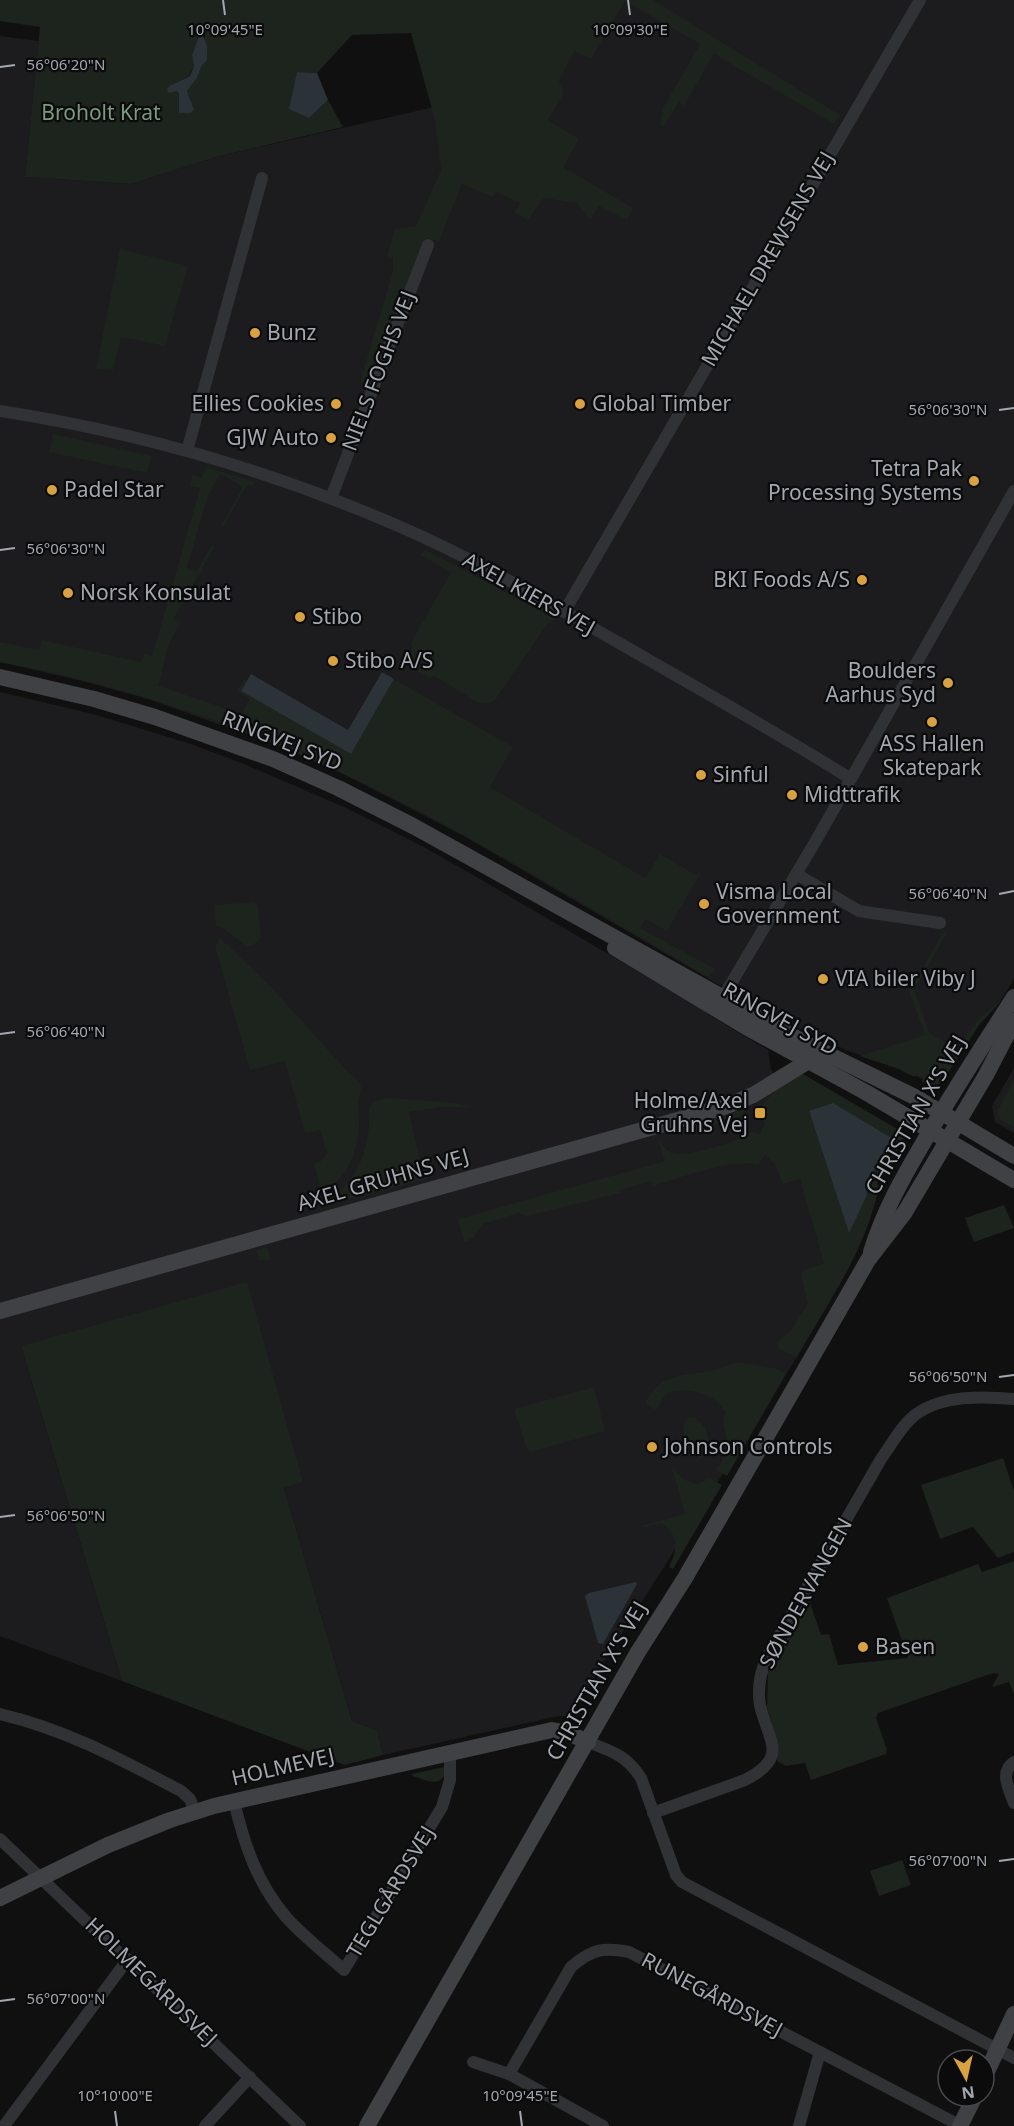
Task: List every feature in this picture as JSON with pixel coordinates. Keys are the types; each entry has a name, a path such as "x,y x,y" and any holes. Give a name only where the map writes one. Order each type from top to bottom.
{"street":[{"name":"MICHAEL DREWSENS VEJ","path":"564,612 920,0"},
{"path":"187,451 262,178"},
{"name":"NIELS FOGHS VEJ","path":"331,498 428,245"},
{"name":"AXEL KIERS VEJ","path":"0,411 93,427 265,474 331,498 423,537 504,578 851,779"},
{"path":"720,1003 851,779 1014,491"},
{"name":"RINGVEJ SYD","path":"0,677 94,699 155,717 273,759 338,788 413,826 528,891 626,955 720,1003 866,1072 1014,1156"},
{"path":"796,874 859,911 940,923"},
{"name":"CHRISTIAN X'S VEJ","path":"868,1260 888,1205 975,1055 1014,997"},
{"name":"RINGVEJ SYD","path":"720,1003 792,1053 841,1078 1014,1180"},
{"name":"CHRISTIAN X'S VEJ","path":"367,2126 638,1652 684,1578 868,1260 905,1212 948,1141 1014,1021"},
{"path":"792,1053 803,1051 866,1072"},
{"name":"AXEL GRUHNS VEJ","path":"774,1080 792,1053"},
{"name":"AXEL GRUHNS VEJ","path":"0,1311 714,1110 753,1095 774,1080 807,1062"},
{"name":"SØNDERVANGEN","path":"653,1813 745,1780 759,1773 768,1764 772,1753 772,1739 760,1704 760,1675 766,1659 881,1459 902,1430 915,1416 929,1407 946,1401 994,1397 1014,1399"},
{"path":"0,1714 56,1731 106,1751 181,1791 190,1799 195,1812"},
{"name":"HOLMEVEJ","path":"0,1898 108,1845 195,1812 234,1801 552,1730 568,1733 588,1742"},
{"path":"588,1742 619,1755 633,1766 641,1778 676,1875 682,1882 1014,2058"},
{"name":"TEGLGÅRDSVEJ","path":"234,1801 252,1864 264,1886 287,1918 344,1970 442,1807 450,1780 450,1752"},
{"path":"1014,1762 1008,1767 1006,1774 1006,1783 1014,1803"},
{"name":"HOLMEGÅRDSVEJ","path":"0,1839 300,2126"},
{"name":"RUNEGÅRDSVEJ","path":"509,2074 571,1967 583,1957 597,1950 614,1949 629,1952 961,2126"},
{"path":"4,2126 128,1959"},
{"path":"996,2054 1014,2014"},
{"path":"799,2126 820,2052"},
{"path":"473,2062 509,2074 603,2126"},
{"path":"205,2126 250,2077"},
{"path":"961,2126 969,2108"}],"shaded area":[{"path":"549,0 1014,0 1014,979 997,1006 979,1025 942,1082 936,1085 929,1085 922,1082 923,1079 846,1050 771,1015 464,836 343,774 279,746 148,699 0,662 0,36 39,41 25,177 131,184 216,157 482,96"},
{"path":"203,35 207,46 207,60 187,91 194,109 191,113 179,113 179,93 176,91 169,93 167,90 169,86 190,76 194,66 192,55 198,38"},
{"path":"297,72 317,73 328,100 309,118 289,109"},
{"path":"382,672 394,679 351,754 241,691 251,674 348,730"},
{"path":"0,692 93,714 191,744 344,807 422,846 480,879 768,1050 771,1069 792,1099 850,1264 797,1357 601,1666 573,1715 554,1717 383,1755 377,1730 352,1721 284,1488 303,1481 21,1346 122,1681 0,1636"},
{"path":"1014,1068 1014,1133 995,1122 992,1106"},
{"path":"833,1103 893,1139 865,1185 867,1195 849,1233 809,1111"},
{"path":"636,1582 637,1584 603,1644 598,1643 585,1596 589,1593"}],"green space":[{"name":"Broholt Krat","path":"0,0 653,0 840,115 834,124 714,54 684,106 679,102 664,126 660,124 663,108 700,44 625,1 591,59 574,51 559,81 564,93 548,120 579,139 563,167 633,208 627,220 599,206 590,219 577,203 544,198 528,220 515,213 520,203 496,192 493,197 462,184 439,241 425,238 370,383 360,382 393,271 393,258 387,256 395,229 416,226 441,170 435,120 411,33 352,35 317,73 297,72 309,118 328,100 343,127 216,157 131,184 25,177 40,27 0,21","holes":["205,36 202,64 197,78 187,91 194,109 169,86 189,76 194,66 192,55 198,38"]},
{"path":"120,249 188,266 165,346 121,337 113,370 96,369"},
{"path":"53,434 151,456 147,473 49,452"},
{"path":"206,467 256,482 252,487 247,485 223,527 221,526 243,487 220,474 208,496 187,567 196,572 212,545 215,546 174,618 181,622 168,645 159,684 154,684 241,714 250,699 237,691 244,679 247,681 241,691 351,754 394,679 513,747 490,787 645,878 660,854 696,875 700,874 667,931 646,919 640,928 715,969 708,977 437,821 303,755 175,707 88,682 0,662 0,642 39,650 42,640 141,662 145,654 152,656 200,488 190,486 192,475 202,477"},
{"path":"426,550 556,619 548,623 495,700 488,704 479,703 434,676 430,678 407,665 402,672 399,670 413,647 410,644 451,572 420,555"},
{"path":"253,902 258,905 261,938 252,946 247,947 223,928 216,926 214,905"},
{"path":"943,932 947,933 927,968 924,966"},
{"path":"220,938 271,987 361,1085 358,1134 354,1154 338,1180 321,1190 314,1164 320,1162 327,1153 320,1130 305,1133 285,1061 250,1070 215,946"},
{"path":"919,973 923,975 914,990 930,1034 957,1048 980,1018 1002,999 979,1025 942,1082 934,1085 922,1082 923,1079 916,1075 914,1077 899,1069 860,1056 925,1035 909,990"},
{"path":"799,1074 803,1074 899,1130 904,1138 877,1184 879,1186 873,1209 856,1253 797,1357 779,1349 777,1342 792,1329 808,1303 801,1275 804,1270 824,1263 800,1179 782,1184 776,1165 765,1155 758,1165 721,1166 653,1186 651,1181 620,1190 620,1193 527,1216 519,1213 483,1224 474,1237 464,1241 458,1219 665,1161 657,1137 667,1150 679,1154 713,1148 751,1132 760,1134 765,1123 758,1118 761,1117 764,1104 777,1089","holes":["809,1111 893,1139 865,1185 849,1232"]},
{"path":"1014,1079 1014,1127 1001,1120 997,1112"},
{"path":"391,1098 456,1103 470,1107 441,1107 409,1112 424,1178 422,1180 329,1205 328,1200 345,1186 358,1168 365,1148 371,1105 379,1100"},
{"path":"746,1109 742,1116 684,1134 677,1133 677,1131"},
{"path":"1004,1205 1014,1228 974,1242 965,1218"},
{"path":"267,1247 271,1259 260,1260 256,1250"},
{"path":"247,1282 303,1482 284,1488 352,1721 377,1730 383,1755 345,1765 122,1681 21,1346"},
{"path":"737,1362 774,1368 786,1374 727,1476 716,1470 723,1459 726,1442 723,1422 726,1413 721,1406 707,1395 684,1390 667,1393 656,1410 646,1403 658,1386 674,1377 715,1370"},
{"path":"594,1387 605,1431 530,1452 526,1447 514,1409"},
{"path":"690,1417 700,1422 708,1436 707,1452 700,1459 690,1452 684,1433 684,1424"},
{"path":"1003,1458 1014,1491 1014,1552 998,1558 973,1527 940,1539 921,1485"},
{"path":"672,1467 689,1482 699,1483 709,1478 722,1485 673,1569 669,1567 675,1548 671,1532 661,1523 644,1528 644,1525 685,1514"},
{"path":"1014,1561 1014,1694 1009,1682 992,1687 999,1674 993,1673 878,1713 876,1718 887,1750 886,1754 811,1780 805,1763 786,1766 777,1761 777,1739 767,1708 768,1672 809,1600 821,1635 829,1634 838,1665 908,1658 887,1598 978,1564 982,1572"},
{"path":"444,1767 446,1773 436,1782 412,1774"},
{"path":"902,1860 911,1885 879,1896 870,1871"}],"place":[{"name":"Bunz","path":"255,333"},
{"name":"Ellies Cookies","path":"336,404"},
{"name":"Global Timber","path":"580,404"},
{"name":"GJW Auto","path":"331,438"},
{"name":"Tetra Pak Processing Systems","path":"974,481"},
{"name":"Padel Star","path":"52,490"},
{"name":"BKI Foods A/S","path":"862,580"},
{"name":"Norsk Konsulat","path":"68,593"},
{"name":"Stibo","path":"300,617"},
{"name":"Stibo A/S","path":"333,661"},
{"name":"Boulders Aarhus Syd","path":"948,683"},
{"name":"ASS Hallen Skatepark","path":"932,722"},
{"name":"Sinful","path":"701,775"},
{"name":"Midttrafik","path":"792,795"},
{"name":"Visma Local Government","path":"704,904"},
{"name":"VIA biler Viby J","path":"823,979"},
{"name":"Holme/Axel Gruhns Vej","path":"760,1113"},
{"name":"Johnson Controls","path":"652,1447"},
{"name":"Basen","path":"863,1647"}]}
